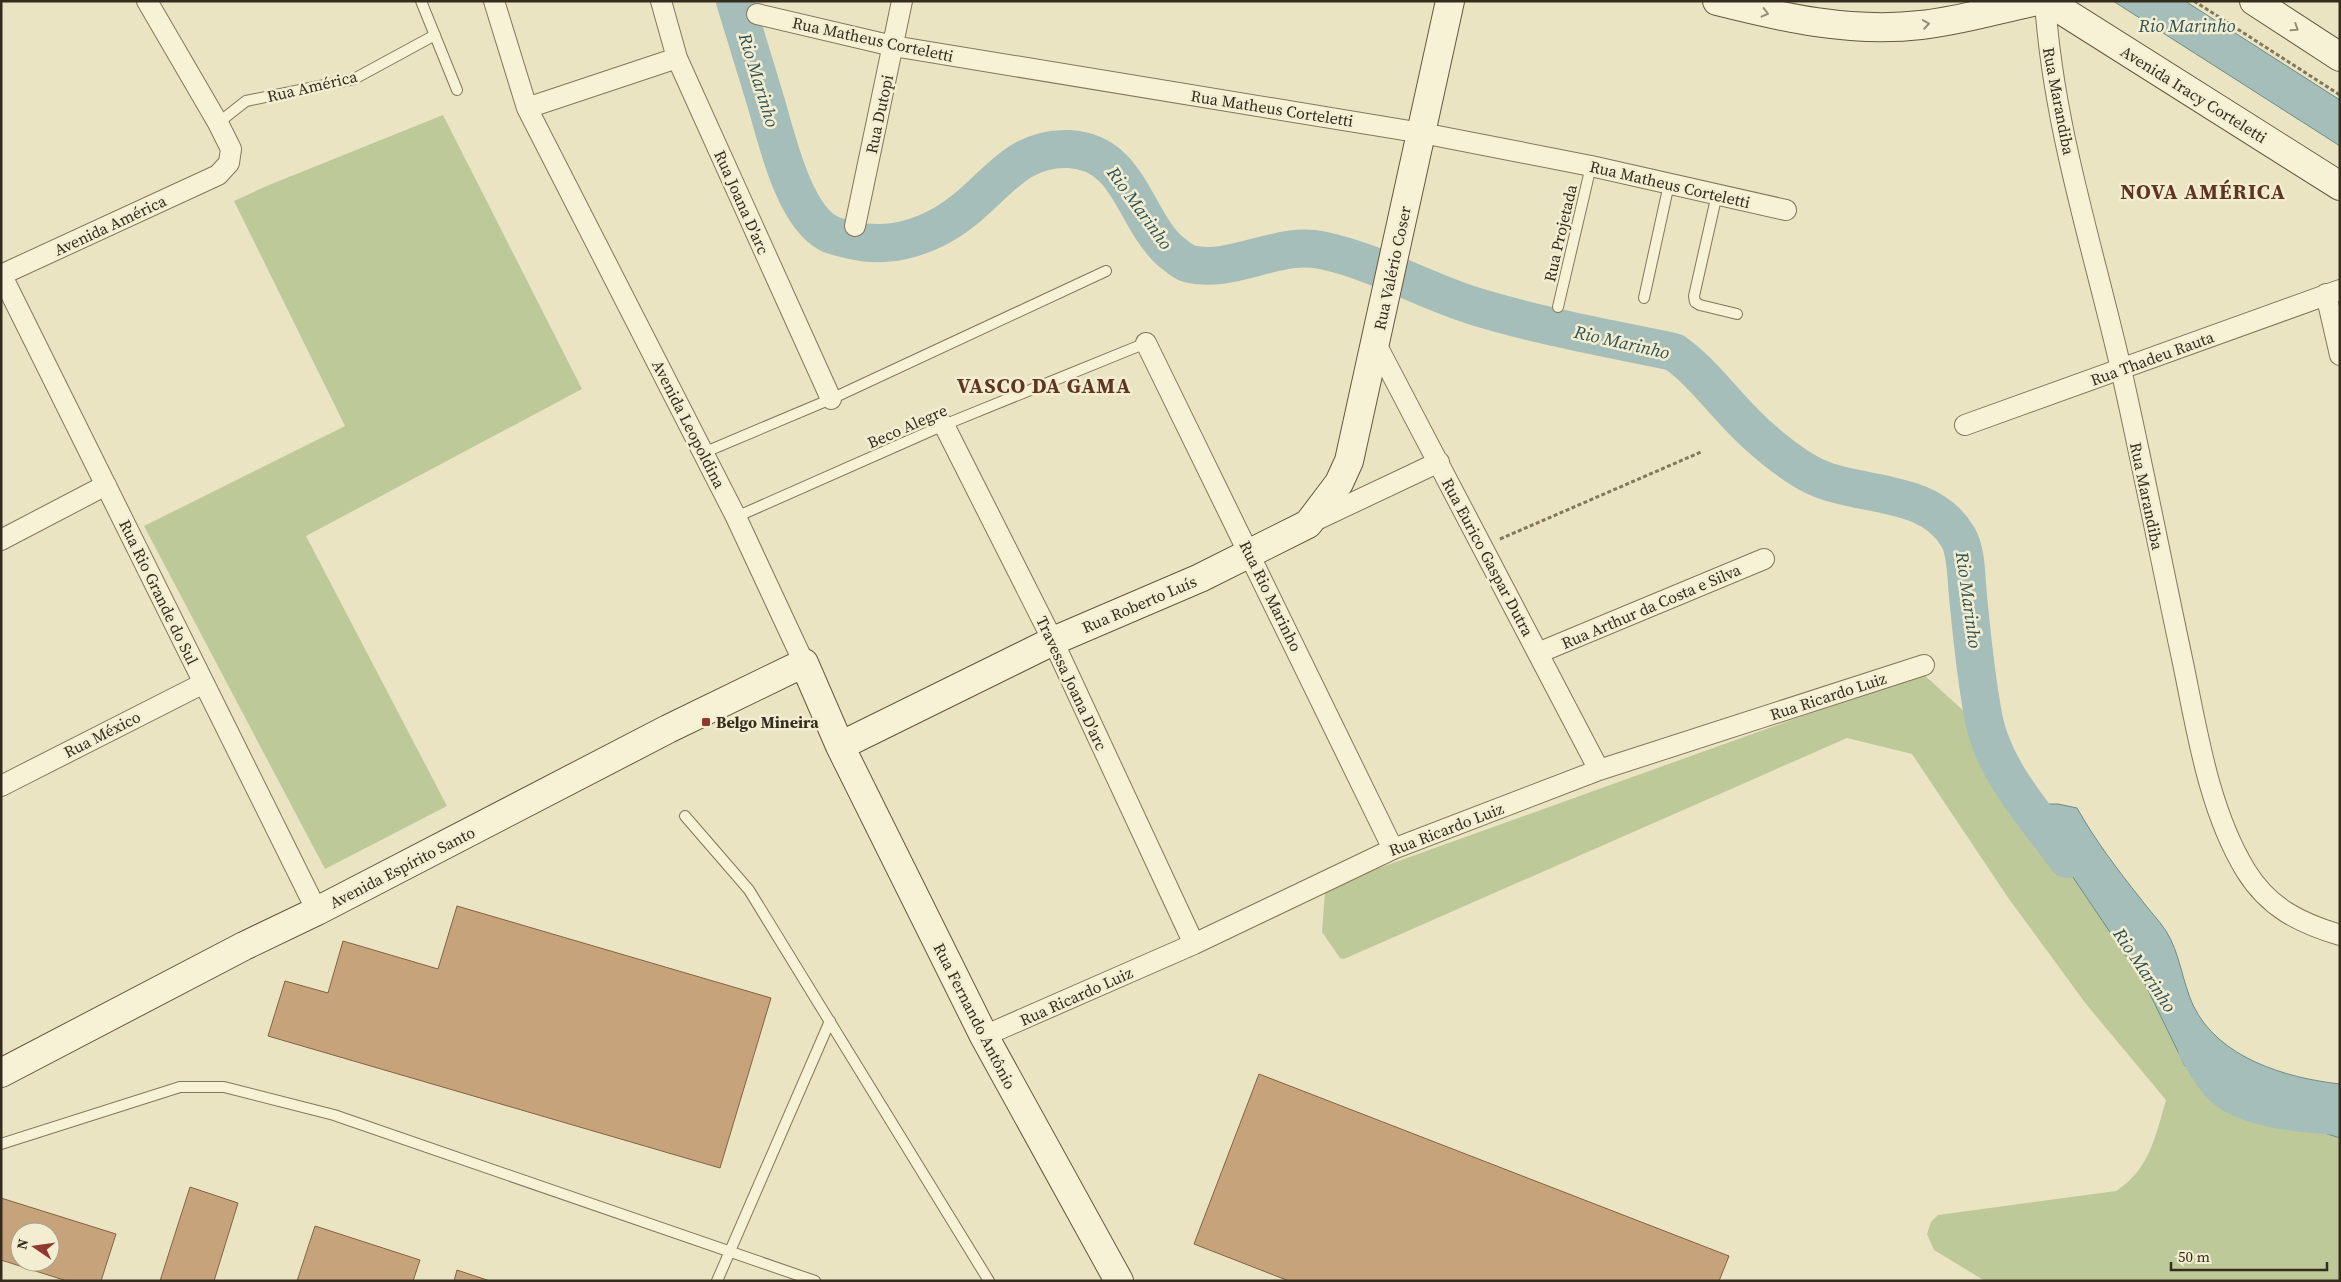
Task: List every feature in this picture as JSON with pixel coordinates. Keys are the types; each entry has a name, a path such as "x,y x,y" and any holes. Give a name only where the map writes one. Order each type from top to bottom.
{"street":[{"path":"147,1 218,123"},
{"name":"Avenida Leopoldina","path":"494,1 527,108 736,517 804,663 840,746"},
{"name":"Rua Joana D'arc","path":"661,1 677,58 831,399"},
{"name":"Rua Dutopi","path":"855,226 902,1"},
{"name":"Rua Valério Coser","path":"1308,524 1339,483 1349,461 1376,344 1393,253 1422,133 1450,1"},
{"path":"1717,1 1781,17 1835,25 1883,28 1922,25 2005,5 2037,1"},
{"name":"Avenida Iracy Corteletti","path":"2046,1 2340,186"},
{"name":"Rua Marandiba","path":"2046,1 2048,51 2057,102 2120,369 2203,756 2225,830 2246,871 2264,896 2287,914 2309,926 2340,935"},
{"path":"2254,1 2340,57"},
{"name":"Rua Matheus Corteletti","path":"757,14 893,46 1422,133 1591,166 1786,210"},
{"path":"527,108 677,58"},
{"name":"Avenida América","path":"1,274 218,175 229,163 231,149 218,123"},
{"name":"Rua Rio Grande do Sul","path":"1,274 317,911"},
{"path":"2333,292 2340,356"},
{"name":"Rua Thadeu Rauta","path":"1964,425 2333,292"},
{"name":"Rua Rio Marinho","path":"1146,343 1393,849"},
{"name":"Rua Eurico Gaspar Dutra","path":"1376,344 1484,546 1599,770"},
{"name":"Travessa Joana D'arc","path":"944,425 1053,640 1194,944"},
{"name":"Rua Roberto Luís","path":"840,746 1053,640 1192,581 1439,462"},
{"path":"1,540 106,485"},
{"name":"Rua Arthur da Costa e Silva","path":"1538,653 1764,559"},
{"name":"Avenida Espírito Santo","path":"1,1073 244,946 317,911 660,734 804,663"},
{"name":"Rua Ricardo Luiz","path":"984,1036 1194,944 1393,849 1599,770 1924,664"},
{"name":"Rua México","path":"1,786 204,683"},
{"name":"Rua Fernando Antônio","path":"840,746 984,1036 1120,1281"}],"lane":[{"path":"421,1 457,90"},
{"name":"Rua América","path":"218,123 246,101 354,79 434,36"},
{"name":"Rua Projetada","path":"1558,306 1591,166"},
{"path":"1644,298 1669,184"},
{"path":"1717,194 1694,296 1696,302 1700,305 1737,314"},
{"path":"703,453 831,399 1106,271"},
{"name":"Beco Alegre","path":"736,517 944,425 1146,343"},
{"path":"685,816 749,890 990,1281"},
{"path":"718,1281 729,1251 830,1021"},
{"path":"1,1144 180,1087 224,1087 334,1115 815,1281"}],"path":[{"path":"2194,1 2340,95"},
{"path":"1484,546 1701,452"}],"green space":[{"path":"443,115 582,389 306,536 447,806 325,869 144,526 345,426 234,201"},
{"path":"1922,673 1989,734 2060,858 2145,984 2185,1066 2297,1124 2340,1138 2340,1281 1985,1281 1934,1250 1927,1234 1931,1222 1938,1215 2116,1191 2137,1173 2144,1162 2150,1151 2166,1100 2086,1004 2009,899 1912,754 1847,738 1344,959 1340,958 1322,932 1325,893 1340,882"}],"water":[{"name":"Rio Marinho","path":"2113,1 2185,1 2340,100 2340,146"},
{"path":"2044,804 2058,804 2077,808 2107,854 2166,931 2175,948 2193,1005 2204,1023 2219,1039 2236,1052 2276,1070 2298,1077 2340,1084 2340,1138 2297,1124 2253,1106 2185,1066 2145,984 2060,858 2037,818"}],"building":[{"path":"457,906 771,998 720,1168 268,1036 285,981 328,993 343,941 438,969"},
{"path":"1259,1074 1729,1256 1719,1281 1289,1281 1194,1244"},
{"path":"190,1187 238,1203 214,1281 160,1281"},
{"path":"1,1198 116,1234 101,1281 67,1281 39,1272 60,1272 60,1222 10,1222 10,1263 1,1260"},
{"path":"315,1226 420,1260 413,1281 297,1281"},
{"path":"457,1270 490,1281 454,1281"}],"waterway":[{"name":"Rio Marinho","path":"735,1 787,173 805,209 816,223 828,233 867,243 882,243 913,238 955,217 1001,176 1024,159 1037,153 1052,150 1069,149 1089,153 1105,161 1118,174 1158,237 1170,251 1187,263 1206,266 1223,265 1288,250 1305,248 1321,250 1360,261 1474,306 1523,320 1674,352 1702,376 1757,435 1808,473 1826,481 1889,495 1928,509 1945,520 1958,537 1963,550 1976,674 1989,739 1997,758 2018,794 2067,859"},
{"name":"Rio Marinho","path":"2197,1049 2217,1081 2231,1093 2245,1100 2294,1112 2340,1116"}],"place":[{"name":"Belgo Mineira","path":"706,722"}],"district":[{"name":"NOVA AMÉRICA","path":"2203,191"},
{"name":"VASCO DA GAMA","path":"1044,385"}]}
